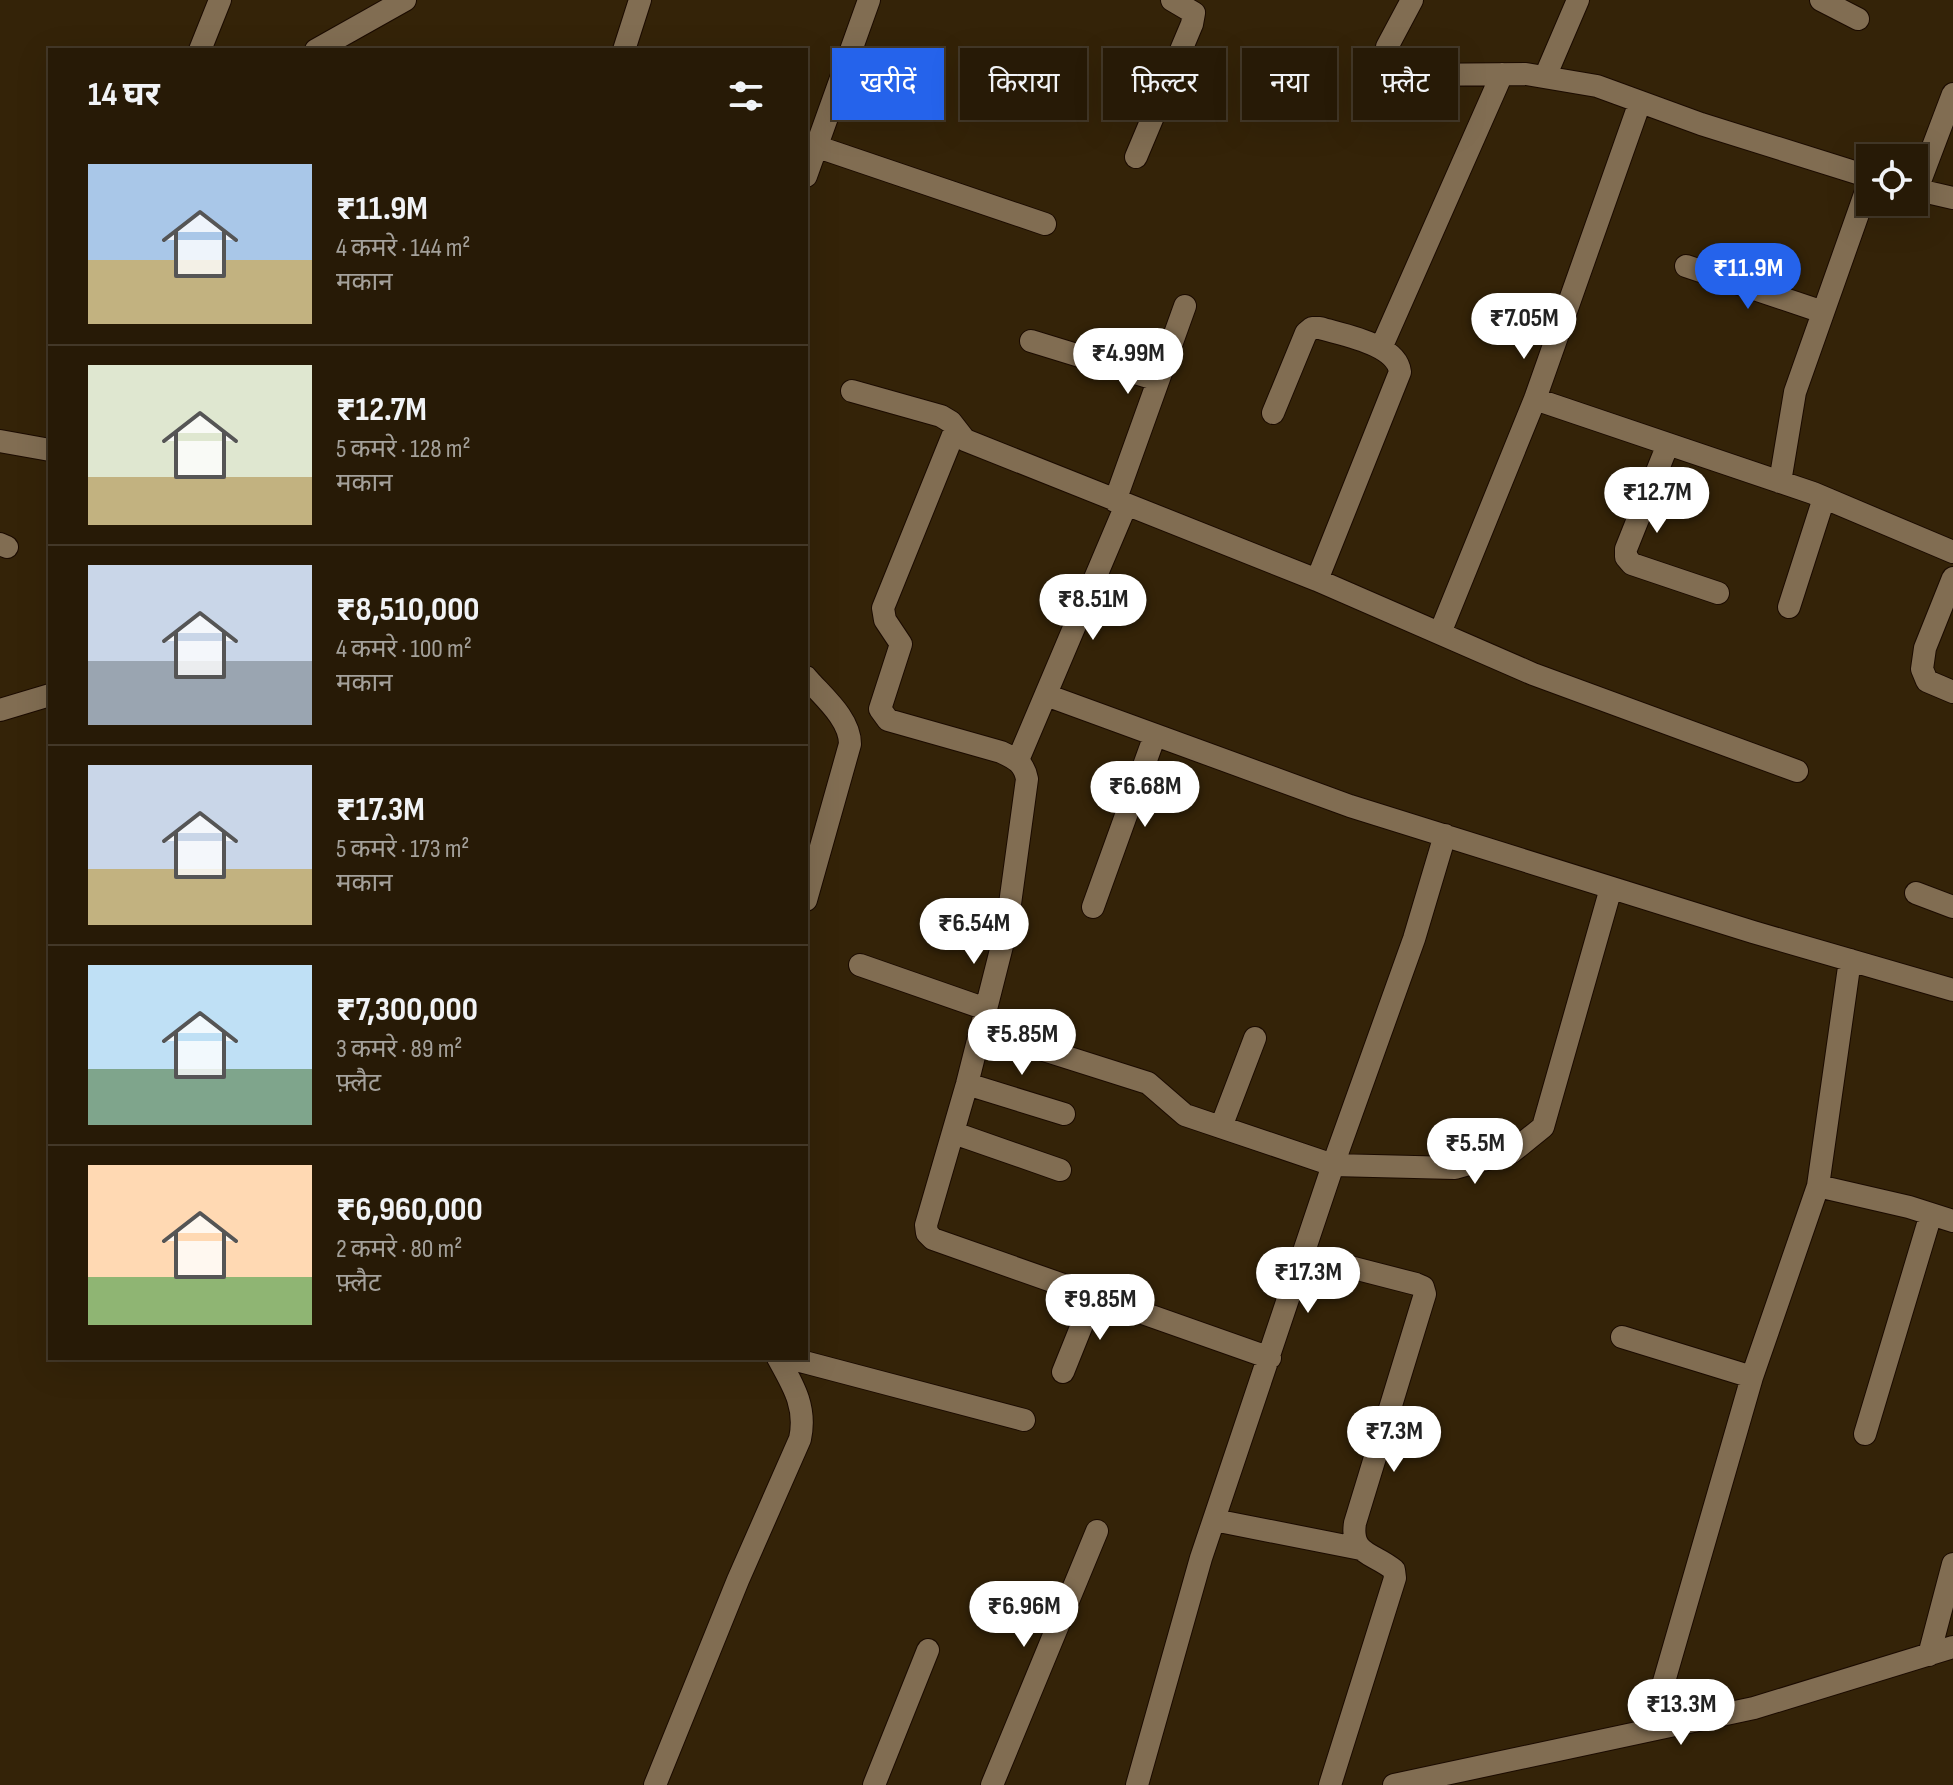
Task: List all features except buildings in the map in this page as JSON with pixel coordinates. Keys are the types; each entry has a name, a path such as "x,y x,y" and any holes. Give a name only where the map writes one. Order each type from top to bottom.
{"street":[{"path":"201,48 220,0"},
{"path":"320,48 405,0"},
{"path":"625,48 640,0"},
{"path":"808,171 869,0"},
{"path":"1136,157 1192,24 1194,13 1172,0"},
{"path":"1412,0 1386,54 1393,69 1405,75 1526,74 1597,86 1856,174"},
{"path":"1545,77 1578,0"},
{"path":"1821,0 1858,19"},
{"path":"1381,348 1502,74"},
{"path":"1928,158 1953,94"},
{"path":"1440,633 1535,399 1640,102"},
{"path":"818,147 1045,224"},
{"path":"1928,192 1953,198"},
{"path":"1780,482 1795,392 1857,216"},
{"path":"1686,266 1823,312"},
{"path":"1018,760 1121,503 1158,380 1185,306"},
{"path":"1273,413 1306,333 1312,328 1381,348 1395,357 1400,372 1317,580"},
{"path":"1031,341 1158,380"},
{"path":"852,391 941,416 951,422 965,440 1317,580 1533,674 1797,771"},
{"path":"1535,399 1780,482 1952,548"},
{"path":"955,430 883,608 885,620 901,644 880,709 888,720 1001,752 1018,760 1026,770 1027,779 1007,926 954,1133 926,1225 927,1233 933,1239 1270,1358"},
{"path":"0,441 48,450"},
{"path":"1668,444 1626,549 1626,557 1632,564 1718,593"},
{"path":"1789,607 1824,498"},
{"path":"1953,578 1925,648 1922,669 1927,681 1953,692"},
{"path":"808,893 850,744 848,729 810,685"},
{"path":"1046,695 1350,806 1953,990"},
{"path":"0,710 48,696"},
{"path":"848,729 883,716"},
{"path":"1093,907 1155,735"},
{"path":"1137,1785 1214,1520 1333,1165 1414,939 1445,835"},
{"path":"860,965 984,1020 1148,1083 1160,1090 1180,1113 1221,1127 1333,1165 1455,1168 1512,1152 1543,1127 1611,888"},
{"path":"1916,893 1953,907"},
{"path":"1650,1730 1752,1377 1818,1186 1850,960"},
{"path":"1221,1127 1255,1038"},
{"path":"967,1084 1064,1114"},
{"path":"954,1133 1060,1170"},
{"path":"1818,1186 1953,1221"},
{"path":"1865,1434 1931,1214"},
{"path":"1303,1255 1416,1284 1423,1287 1425,1294 1355,1523 1353,1535 1361,1549"},
{"path":"1063,1372 1094,1295"},
{"path":"1622,1337 1752,1377"},
{"path":"655,1785 738,1580 800,1439 802,1409 779,1360"},
{"path":"797,1360 1024,1420"},
{"path":"1214,1520 1361,1549 1394,1570 1395,1578 1330,1785"},
{"path":"992,1785 1097,1531"},
{"path":"1929,1655 1953,1564"},
{"path":"1394,1785 1458,1778 1650,1730 1754,1708 1953,1647"},
{"path":"874,1785 928,1650"}]}
